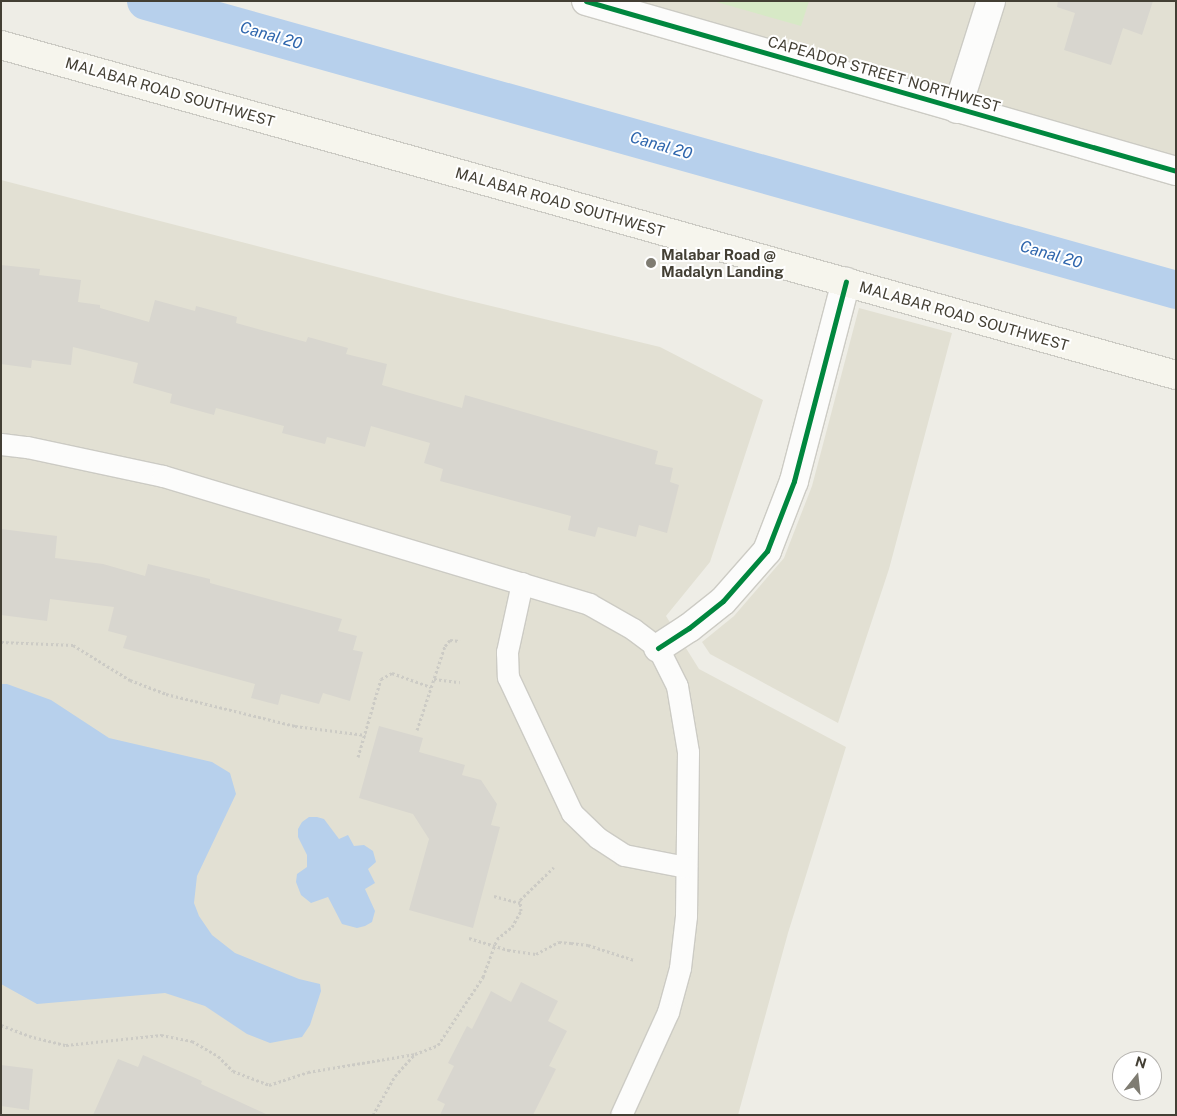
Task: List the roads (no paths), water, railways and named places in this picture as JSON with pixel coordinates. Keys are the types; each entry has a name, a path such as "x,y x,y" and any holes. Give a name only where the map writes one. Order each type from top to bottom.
{"main road":[{"name":"MALABAR ROAD SOUTHWEST","path":"1,44 1176,375"}],"street":[{"name":"CAPEADOR STREET NORTHWEST","path":"586,1 1176,171"},
{"path":"957,109 991,1"},
{"path":"658,648 690,628 723,600 767,551 794,481 846,282"}],"lane":[{"path":"1,444 27,447 163,476 589,604 633,629 658,648 677,686 688,752 686,916 680,968 668,1012 621,1115"},
{"path":"522,584 507,652 508,677 572,813 598,838 624,855 686,867"}],"water":[{"path":"1,684 7,684 51,700 109,738 212,762 230,773 236,794 197,876 194,903 199,916 212,935 235,953 299,979 320,984 321,991 310,1025 302,1037 270,1043 247,1034 205,1006 165,993 37,1004 1,984"},
{"path":"309,817 324,819 339,839 348,835 354,846 364,845 373,851 376,862 368,869 375,883 365,889 375,911 372,922 365,926 357,928 342,924 328,897 311,903 301,895 296,882 297,874 307,867 307,855 298,837 298,829 302,822"}],"waterway":[{"name":"Canal 20","path":"146,1 1176,290"}],"place":[{"name":"Malabar Road @ Madalyn Landing","path":"651,263"}]}
